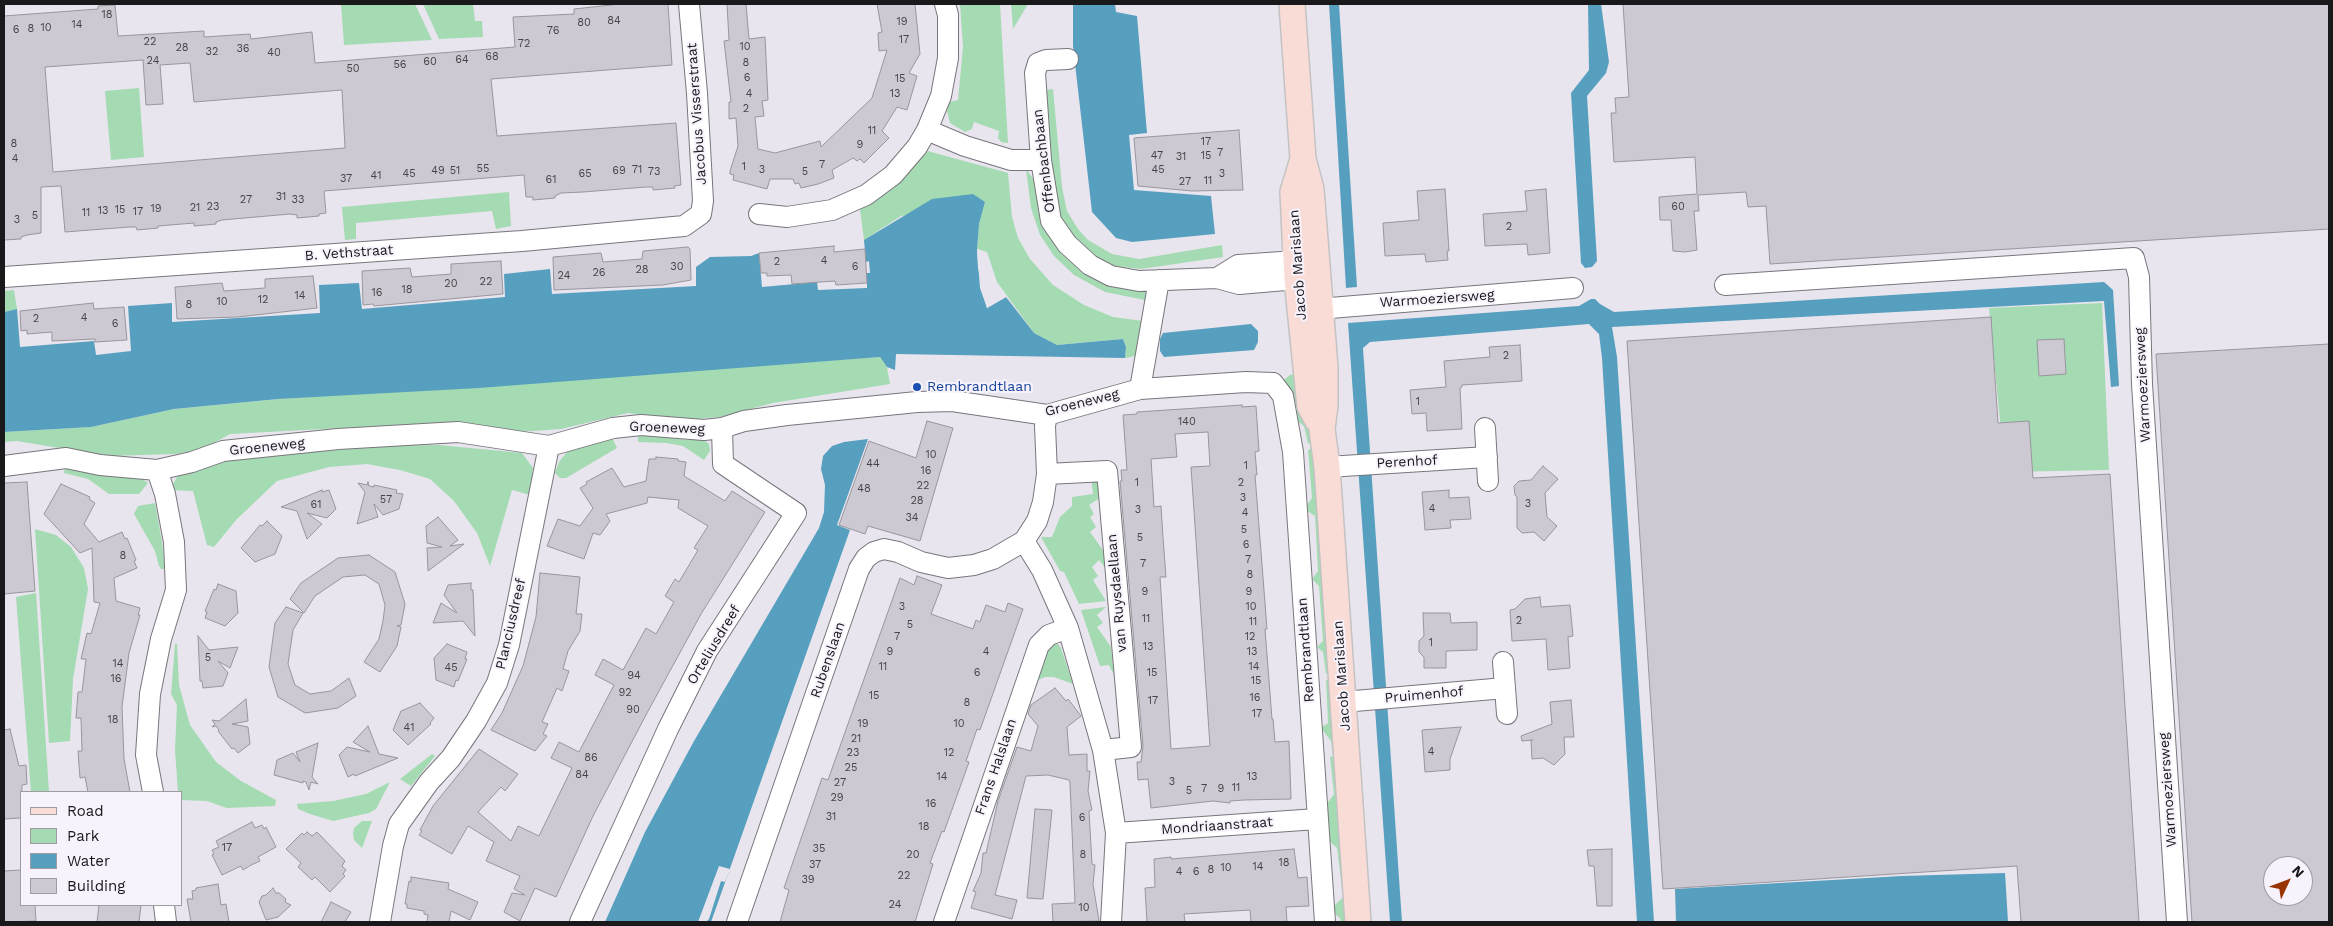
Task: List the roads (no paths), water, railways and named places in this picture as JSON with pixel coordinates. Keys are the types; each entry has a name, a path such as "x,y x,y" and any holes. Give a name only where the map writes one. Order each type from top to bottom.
{"main road":[{"name":"Jacob Marislaan","path":"1292,4 1303,158 1311,189 1304,270 1310,309 1305,369 1310,406 1322,429 1327,467 1358,922"}],"street":[{"name":"Jacobus Visserstraat","path":"689,4 697,93 703,201 701,214 693,221"},
{"path":"759,214 788,217 808,216 832,210 866,195 893,175 917,147 927,130 941,96 948,58 948,15 945,4"},
{"name":"Offenbachbaan","path":"1068,59 1046,60 1038,63 1035,73 1041,160 1051,221 1067,244 1090,265 1111,276 1140,281 1217,278 1238,266 1304,270"},
{"path":"927,130 964,146 1011,160 1041,160"},
{"name":"B. Vethstraat","path":"4,277 522,241 684,226 693,221"},
{"name":"Warmoeziersweg","path":"1725,285 2134,258 2139,277 2142,384 2177,922"},
{"path":"1140,389 1159,280"},
{"name":"Warmoeziersweg","path":"1310,309 1573,288"},
{"name":"Groeneweg","path":"4,466 66,458 100,465 157,470 192,462 223,451 338,439 458,432 548,446 622,427 641,425 704,430 787,414 917,402 952,401 1047,415 1140,389 1246,382 1273,383"},
{"name":"Rembrandtlaan","path":"1273,383 1283,396 1293,452 1325,922"},
{"path":"1047,415 1045,426 1047,474 1043,502 1037,521 1024,542 1042,570 1068,628 1103,750 1116,833 1111,922"},
{"name":"Orteliusdreef","path":"580,922 668,729 707,651 796,514 723,464 722,428"},
{"path":"1485,428 1488,481"},
{"name":"Planciusdreef","path":"380,922 393,846 399,824 429,782 451,758 476,721 497,683 509,645 548,446"},
{"name":"Perenhof","path":"1327,467 1487,457"},
{"path":"153,791 146,755 150,694 161,639 176,590 174,542 165,494 157,470"},
{"name":"van Ruysdaellaan","path":"1047,474 1106,471 1131,747 1103,750"},
{"name":"Rubenslaan","path":"737,922 859,569 866,558 874,552 884,549 898,552 921,562 948,568 974,565 993,558 1024,542"},
{"name":"Frans Halslaan","path":"944,922 1039,645 1049,635 1068,628"},
{"path":"1503,662 1507,714"},
{"name":"Pruimenhof","path":"1343,702 1505,688"},
{"name":"Mondriaanstraat","path":"1116,833 1318,818"},
{"path":"164,906 166,922"}],"water":[{"path":"1073,4 1115,4 1116,12 1137,16 1147,133 1129,135 1134,190 1211,196 1215,234 1132,242 1116,238 1092,212 1073,46"},
{"path":"1329,4 1339,4 1357,287 1346,288"},
{"path":"1588,4 1601,4 1609,62 1606,73 1587,96 1597,261 1592,267 1585,268 1581,263 1571,93 1589,70"},
{"path":"973,194 985,202 979,224 977,250 978,268 987,308 1006,297 1034,333 1057,345 1123,339 1126,347 1125,358 896,354 895,370 887,367 880,357 479,388 278,399 174,409 91,427 4,432 4,312 17,309 20,347 94,341 96,355 131,351 128,306 172,303 172,322 320,313 319,285 359,283 362,309 505,297 504,274 550,269 552,294 696,286 696,267 710,257 751,256 759,253 762,287 817,282 818,290 867,288 867,273 870,273 869,261 866,262 864,240 932,199"},
{"path":"2104,282 2113,290 2119,386 2111,387 2104,301 1612,327 1617,357 1654,922 1637,922 1599,334 1589,324 1370,342 1363,348 1402,922 1390,922 1348,323 1579,306 1591,299 1595,299 1614,312"},
{"path":"1251,324 1258,331 1258,342 1254,350 1164,357 1160,351 1160,339 1163,333"},
{"path":"868,439 837,525 850,530 711,922 605,922 645,832 694,741 819,528 824,512 825,485 821,469 823,456 832,446 844,442"},
{"path":"2005,873 2008,922 1676,922 1675,889 1902,876"}],"place":[{"name":"Rembrandtlaan","path":"917,387"}]}
